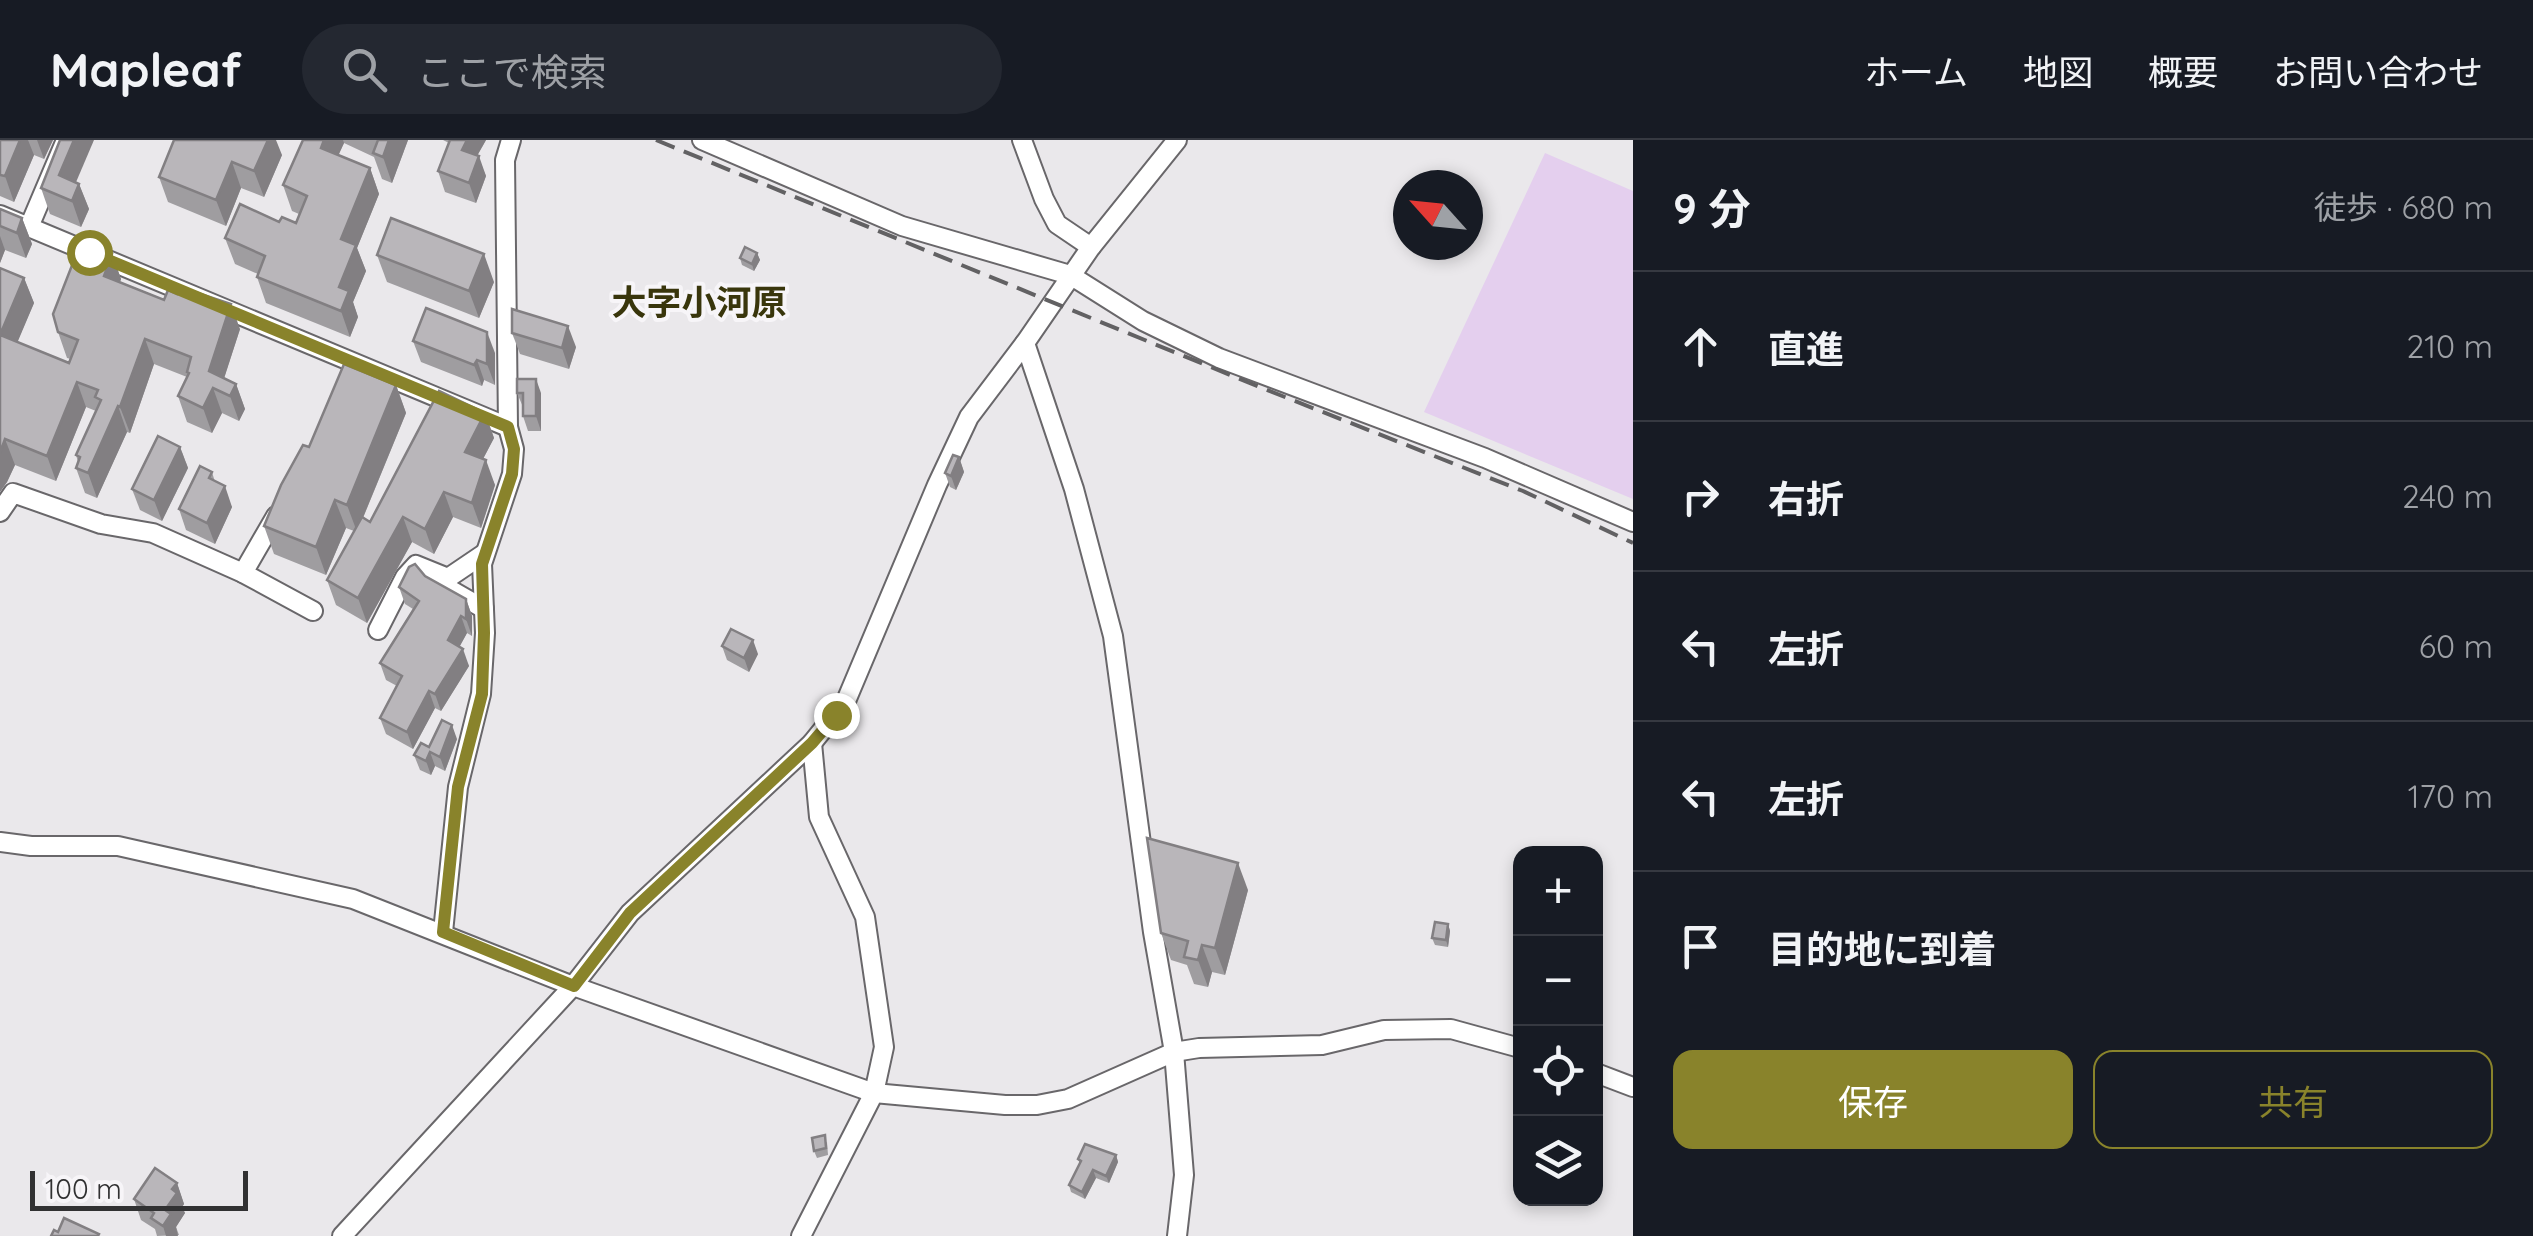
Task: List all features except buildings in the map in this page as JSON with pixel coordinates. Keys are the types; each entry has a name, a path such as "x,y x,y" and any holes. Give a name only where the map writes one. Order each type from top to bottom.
{"street":[{"path":"29,227 66,140"},
{"path":"443,932 458,787 482,694 482,564 512,474 504,160 511,140"},
{"path":"702,140 902,226 1070,275 1143,321 1219,358 1485,458 1633,522"},
{"path":"1022,140 1057,224 1091,248"},
{"path":"342,1236 574,986 630,913 812,743 846,701 969,416 1025,343 1070,275 1177,140"},
{"path":"0,215 349,372 508,427"},
{"path":"1025,343 1074,489 1113,636 1153,932 1174,1052 1184,1175 1177,1236"},
{"path":"0,512 12,493 100,524 152,533 243,573 313,611"},
{"path":"243,573 285,500"},
{"path":"378,630 416,565 448,578 485,553"},
{"path":"435,574 438,582 484,609"},
{"path":"801,1236 874,1093 884,1048 865,917 820,817 812,743"},
{"path":"0,842 118,846 353,899 574,986 874,1093 1037,1105 1068,1099 1174,1052 1322,1045 1384,1030 1451,1029 1513,1046"},
{"path":"1603,1076 1633,1087"}],"shaded area":[{"path":"1545,153 1633,191 1633,499 1424,412"}],"railway":[{"path":"656,140 1523,491 1633,543"}],"district":[{"name":"大字小河原","path":"699,303"}],"route":[{"path":"89,252 508,427 514,449 512,474 482,564 482,694 458,787 443,932 574,986 630,913 812,743 836,715"}]}
